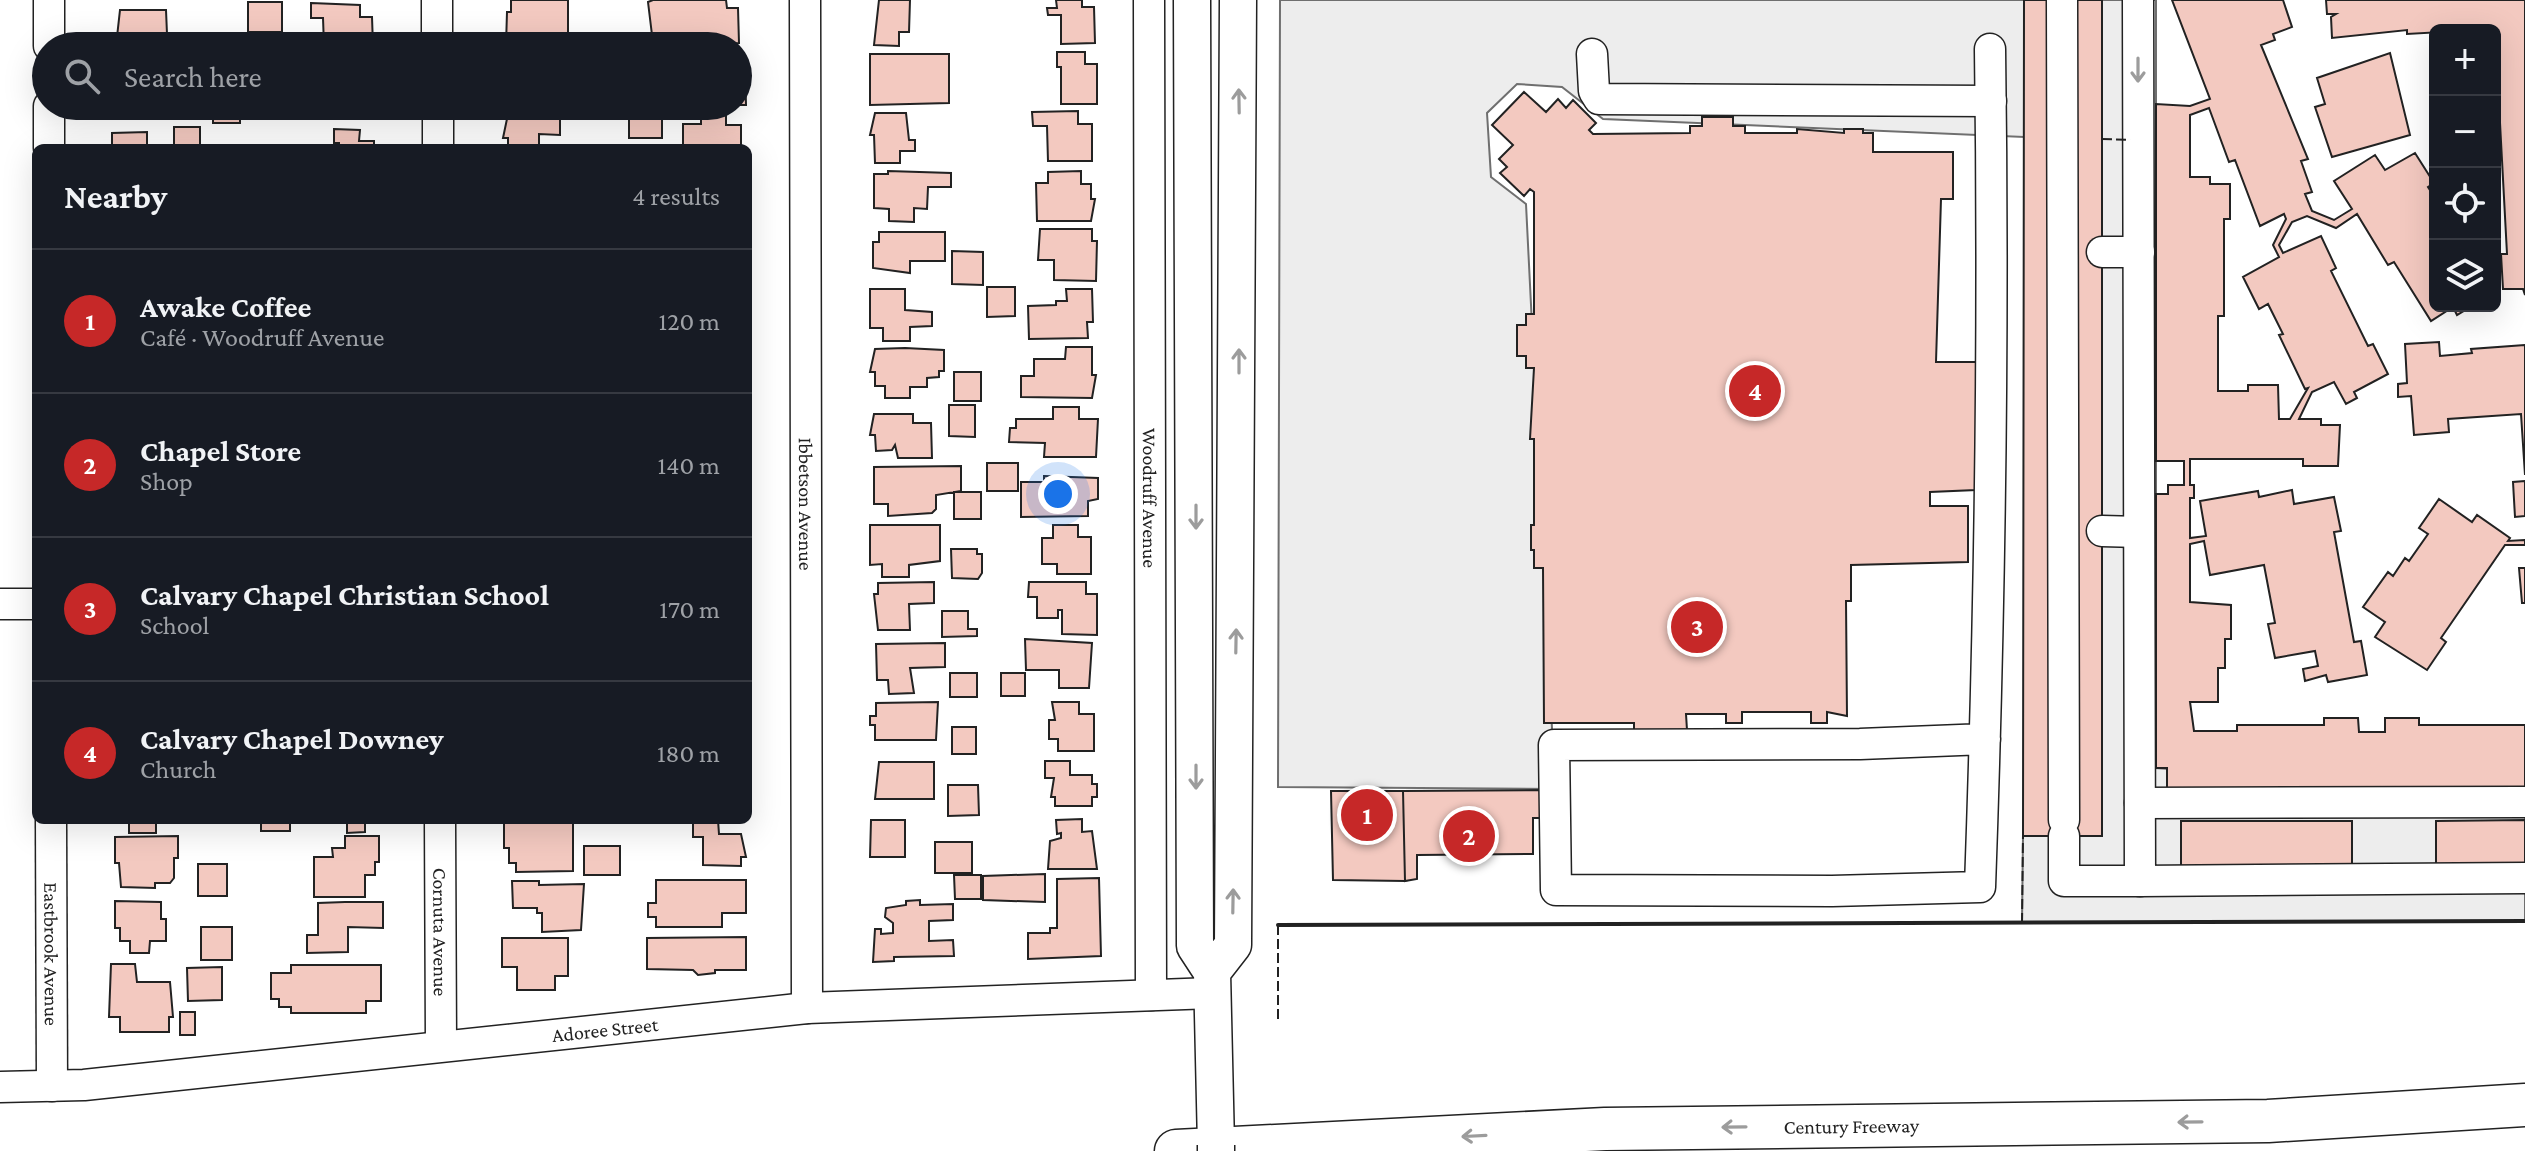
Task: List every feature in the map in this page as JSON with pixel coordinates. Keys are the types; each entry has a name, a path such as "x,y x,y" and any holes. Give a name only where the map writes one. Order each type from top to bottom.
{"highway":[{"name":"Century Freeway","path":"1176,1151 1605,1129 2268,1121 2525,1105"},
{"path":"2268,1121 2525,1132"}],"main road":[{"path":"1192,0 1196,439 1195,946 1212,983 1216,1151"},
{"path":"1212,983 1233,945 1238,0"}],"street":[{"path":"49,0 49,32"},
{"path":"437,0 437,32"},
{"name":"Ibbetson Avenue","path":"805,0 807,1008"},
{"name":"Woodruff Avenue","path":"1149,0 1151,995"},
{"path":"2062,0 2064,881 2525,878"},
{"path":"2138,0 2140,881"},
{"path":"1985,739 1860,744 1554,745 1556,890 1832,891 1980,887 1985,739 1991,390 1990,49"},
{"path":"1592,54 1594,91 1599,99 1991,101"},
{"path":"49,120 49,144"},
{"path":"438,120 438,144"},
{"path":"2102,252 2139,252"},
{"path":"1196,439 1238,439"},
{"path":"2102,531 2139,532"},
{"path":"0,604 32,604"},
{"path":"2140,803 2525,802"},
{"name":"Eastbrook Avenue","path":"51,824 52,1086"},
{"name":"Cornuta Avenue","path":"440,824 441,1045"},
{"name":"Adoree Street","path":"0,1087 52,1086 807,1008 1151,995 1212,983"}],"shaded area":[{"path":"1280,0 2024,0 2024,137 1603,119 1562,87 1517,84 1487,113 1491,177 1526,204 1555,789 1278,787"},
{"path":"2102,0 2156,0 2156,768 2525,793 2525,921 2022,923 2023,836 2102,835"}],"building":[{"path":"511,0 568,0 568,32 506,32 507,12 511,12"},
{"path":"726,0 727,8 738,8 739,32 652,32 648,2"},
{"path":"879,0 910,0 909,32 899,32 899,46 874,45"},
{"path":"1056,0 1082,0 1082,7 1094,7 1095,43 1061,44 1061,15 1048,15 1047,8 1057,8"},
{"path":"2024,0 2102,0 2102,836 2023,836"},
{"path":"2172,0 2283,0 2292,27 2273,34 2275,40 2261,45 2308,159 2301,161 2312,192 2305,194 2312,211 2334,220 2352,209 2334,181 2375,155 2385,170 2415,153 2429,175 2429,312 2445,312 2431,321 2394,262 2388,265 2357,214 2336,228 2307,216 2292,222 2279,245 2283,253 2321,236 2336,268 2331,271 2368,346 2373,344 2388,374 2354,392 2357,398 2346,404 2334,382 2312,392 2299,419 2321,419 2321,425 2340,425 2338,466 2303,466 2303,459 2190,459 2190,485 2194,485 2194,498 2190,498 2190,538 2206,536 2200,501 2258,491 2259,497 2292,490 2294,504 2334,497 2341,531 2334,532 2354,642 2361,641 2367,675 2328,682 2326,675 2305,681 2303,669 2318,666 2315,651 2275,658 2268,624 2275,623 2264,565 2210,575 2204,541 2190,544 2190,602 2231,605 2231,639 2225,639 2225,668 2218,668 2218,702 2190,702 2194,731 2237,731 2237,725 2324,725 2324,718 2358,718 2359,732 2385,732 2385,718 2419,718 2419,725 2525,725 2525,793 2167,793 2167,768 2156,768 2156,494 2168,494 2168,485 2184,485 2184,461 2156,461 2156,104 2190,106 2210,99","holes":["2209,108 2229,162 2235,160 2260,226 2284,214 2286,219 2273,245 2279,257 2243,277 2259,309 2268,304 2283,334 2279,335 2305,389 2308,388 2290,419 2279,419 2278,385 2248,385 2248,391 2218,391 2218,316 2224,316 2224,219 2230,219 2230,184 2210,184 2210,177 2190,177 2190,115"]},
{"path":"2326,0 2525,0 2525,295 2523,289 2503,289 2501,254 2507,254 2501,142 2501,24 2429,24 2429,33 2407,34 2407,30 2332,38 2331,17 2336,14 2327,14"},
{"path":"248,2 282,2 282,32 248,32"},
{"path":"311,3 360,5 360,17 372,17 373,32 324,32 323,18 311,18"},
{"path":"120,10 166,10 167,32 118,32"},
{"path":"1057,52 1085,52 1085,64 1097,64 1097,104 1061,104 1061,67 1057,67"},
{"path":"2390,53 2410,135 2332,157 2315,107 2325,104 2317,78"},
{"path":"870,54 949,54 949,103 870,105"},
{"path":"1524,92 1546,112 1558,99 1566,108 1573,100 1596,123 1589,130 1593,134 1690,133 1690,126 1702,126 1702,117 1733,117 1733,126 1745,126 1745,133 1797,133 1797,129 1844,133 1844,129 1863,129 1863,133 1873,133 1873,152 1953,152 1953,199 1941,199 1936,362 1976,362 1976,490 1930,492 1930,506 1968,506 1968,562 1851,565 1851,601 1846,601 1847,716 1827,712 1827,723 1811,723 1811,712 1742,712 1742,723 1726,723 1726,714 1686,714 1687,730 1634,730 1634,723 1544,723 1543,568 1534,568 1534,550 1531,550 1534,439 1530,439 1534,368 1526,368 1526,356 1517,356 1517,325 1526,325 1526,314 1534,314 1534,192 1530,189 1524,196 1500,173 1507,167 1499,159 1513,145 1492,125"},
{"path":"1078,111 1078,124 1092,124 1092,161 1048,161 1047,126 1033,126 1032,112"},
{"path":"875,113 906,113 909,140 915,140 915,151 900,151 900,163 875,163 874,135 870,135"},
{"path":"213,120 240,120 240,123 213,123"},
{"path":"507,120 560,120 560,135 539,134 539,144 508,144 508,138 503,138"},
{"path":"629,120 662,120 662,138 629,138"},
{"path":"701,120 726,120 726,125 741,125 741,144 683,144 683,124 701,124"},
{"path":"174,127 200,127 200,144 174,144"},
{"path":"334,129 360,130 359,141 374,141 374,144 334,143"},
{"path":"147,132 147,144 112,144 112,133"},
{"path":"888,171 951,173 951,187 928,187 927,209 914,208 914,222 889,221 889,209 874,208 874,174 888,174"},
{"path":"1081,171 1081,184 1091,184 1091,199 1095,199 1091,221 1037,221 1036,183 1048,183 1048,172"},
{"path":"1040,229 1092,229 1092,241 1097,241 1096,281 1054,280 1054,260 1038,260"},
{"path":"879,232 945,232 945,261 910,261 910,273 873,268 873,242 879,242"},
{"path":"952,251 983,252 983,285 952,284"},
{"path":"987,287 1015,287 1015,316 987,317"},
{"path":"870,289 905,289 905,310 932,312 932,326 910,327 910,341 883,341 883,328 870,328"},
{"path":"1066,289 1092,289 1093,322 1087,322 1088,338 1029,339 1028,306 1056,305 1056,301 1067,301"},
{"path":"2439,342 2440,356 2472,353 2471,349 2525,345 2525,475 2521,414 2448,419 2449,432 2414,435 2411,396 2398,397 2398,384 2407,383 2405,344"},
{"path":"1066,347 1092,347 1092,375 1096,375 1092,398 1021,397 1021,376 1034,376 1034,359 1065,359"},
{"path":"875,349 944,350 944,371 939,371 939,377 927,378 927,387 910,387 910,398 885,398 885,386 875,386 875,372 870,372"},
{"path":"954,372 981,372 981,401 954,401"},
{"path":"949,405 975,405 975,437 949,436"},
{"path":"1053,407 1079,407 1079,419 1098,419 1096,457 1044,457 1045,443 1009,442 1010,428 1016,428 1016,419 1053,419"},
{"path":"874,414 913,414 913,423 931,423 932,458 898,458 895,445 892,450 876,451 875,435 870,435"},
{"path":"987,463 1018,463 1018,491 987,491"},
{"path":"961,466 961,491 936,495 936,509 932,513 888,516 888,504 874,504 874,467"},
{"path":"1044,476 1098,478 1098,499 1088,501 1088,516 1021,517 1021,482 1044,482"},
{"path":"2525,481 2525,516 2515,517 2513,482"},
{"path":"954,492 981,492 981,519 954,519"},
{"path":"2439,499 2472,522 2477,515 2510,538 2508,541 2525,540 2525,545 2505,545 2441,638 2446,642 2427,670 2375,637 2385,622 2363,607 2388,572 2393,576 2405,558 2409,561 2428,534 2419,528"},
{"path":"870,525 940,525 940,561 909,565 909,577 882,577 882,564 870,565"},
{"path":"1053,525 1078,525 1078,537 1091,537 1091,574 1057,574 1057,564 1042,564 1042,538 1053,538"},
{"path":"951,549 977,549 977,554 982,554 982,573 978,579 952,578"},
{"path":"2519,568 2525,568 2525,603 2522,603"},
{"path":"934,582 934,603 909,604 910,630 878,630 874,594 878,594 878,583"},
{"path":"1029,582 1086,582 1086,594 1097,594 1097,635 1062,634 1062,610 1058,610 1058,618 1037,618 1037,597 1028,597"},
{"path":"942,611 968,611 968,629 977,629 977,636 942,637"},
{"path":"1025,639 1092,643 1089,688 1059,688 1059,670 1026,670"},
{"path":"945,643 945,667 910,668 914,693 889,694 888,680 877,680 876,644"},
{"path":"950,673 977,673 977,697 950,697"},
{"path":"1001,673 1025,673 1025,696 1001,696"},
{"path":"938,702 936,740 875,740 875,725 870,725 870,716 876,716 876,703"},
{"path":"1052,702 1079,702 1079,714 1094,714 1094,751 1058,751 1058,739 1049,739 1049,720 1055,720"},
{"path":"952,727 976,727 976,754 952,754"},
{"path":"1045,761 1070,761 1070,775 1092,775 1092,784 1097,784 1097,797 1092,797 1092,806 1055,806 1055,797 1051,797 1054,778 1045,778"},
{"path":"879,762 934,762 934,799 875,799"},
{"path":"948,785 978,785 979,815 948,816"},
{"path":"1548,790 1548,818 1533,818 1533,854 1417,855 1417,879 1405,881 1403,791"},
{"path":"1331,791 1403,791 1405,881 1333,880"},
{"path":"1082,819 1082,832 1092,831 1097,869 1048,869 1050,841 1061,838 1061,833 1057,834 1056,820"},
{"path":"871,820 905,820 905,857 870,857"},
{"path":"2525,820 2525,868 2436,868 2436,821"},
{"path":"2181,821 2352,821 2352,868 2181,868"},
{"path":"129,824 156,824 156,833 129,833"},
{"path":"261,824 290,824 290,831 261,831"},
{"path":"347,824 365,824 365,832 347,833"},
{"path":"504,824 573,824 573,871 516,872 516,863 509,863 509,848 504,848"},
{"path":"693,824 718,824 719,834 741,834 746,857 741,857 741,866 703,865 703,837 693,837"},
{"path":"178,836 178,858 174,858 174,878 170,883 155,883 155,888 121,887 119,863 115,863 115,837"},
{"path":"345,836 379,836 379,862 375,862 375,875 365,875 365,897 314,897 314,857 333,857 332,848 345,848"},
{"path":"935,842 972,842 972,873 935,873"},
{"path":"584,846 620,846 620,875 584,875"},
{"path":"198,864 227,864 227,896 198,896"},
{"path":"1045,874 1045,902 983,900 983,876"},
{"path":"954,875 981,875 981,899 955,899"},
{"path":"1099,878 1101,956 1028,959 1028,933 1050,933 1050,928 1057,928 1057,879"},
{"path":"656,880 746,880 746,913 722,913 722,927 656,927 656,917 648,917 648,903 656,903"},
{"path":"512,881 539,881 539,885 584,884 581,930 542,932 542,913 537,913 537,908 513,908"},
{"path":"920,900 920,905 953,904 953,920 929,921 929,941 953,940 954,956 894,957 894,961 873,962 875,929 881,929 881,934 893,933 893,923 885,917 886,908"},
{"path":"115,901 161,902 161,919 166,919 166,941 150,941 149,953 130,953 130,941 120,941 120,928 115,928"},
{"path":"383,902 383,928 348,927 348,952 307,953 307,935 318,935 318,903"},
{"path":"201,927 232,927 232,960 201,960"},
{"path":"746,937 746,970 715,970 715,973 698,975 693,970 647,969 647,938"},
{"path":"502,938 568,938 568,976 555,976 555,990 517,990 517,967 502,967"},
{"path":"111,964 135,964 137,982 170,982 173,1017 169,1017 169,1032 120,1032 120,1017 109,1017"},
{"path":"291,965 381,965 381,1001 366,1001 366,1013 291,1013 291,1007 279,1007 279,999 271,999 271,973 291,973"},
{"path":"222,967 222,1000 188,1001 187,968"},
{"path":"180,1012 195,1012 195,1035 180,1035"}],"fence":[{"path":"2102,139 2130,140"},
{"path":"2022,923 2023,836"},
{"path":"1278,925 1278,1019"}],"wall":[{"path":"1278,925 2525,921"}],"place":[{"name":"Calvary Chapel Downey","path":"1755,391"},
{"name":"Calvary Chapel Christian School","path":"1697,627"},
{"name":"Awake Coffee","path":"1367,815"},
{"name":"Chapel Store","path":"1469,836"}]}
